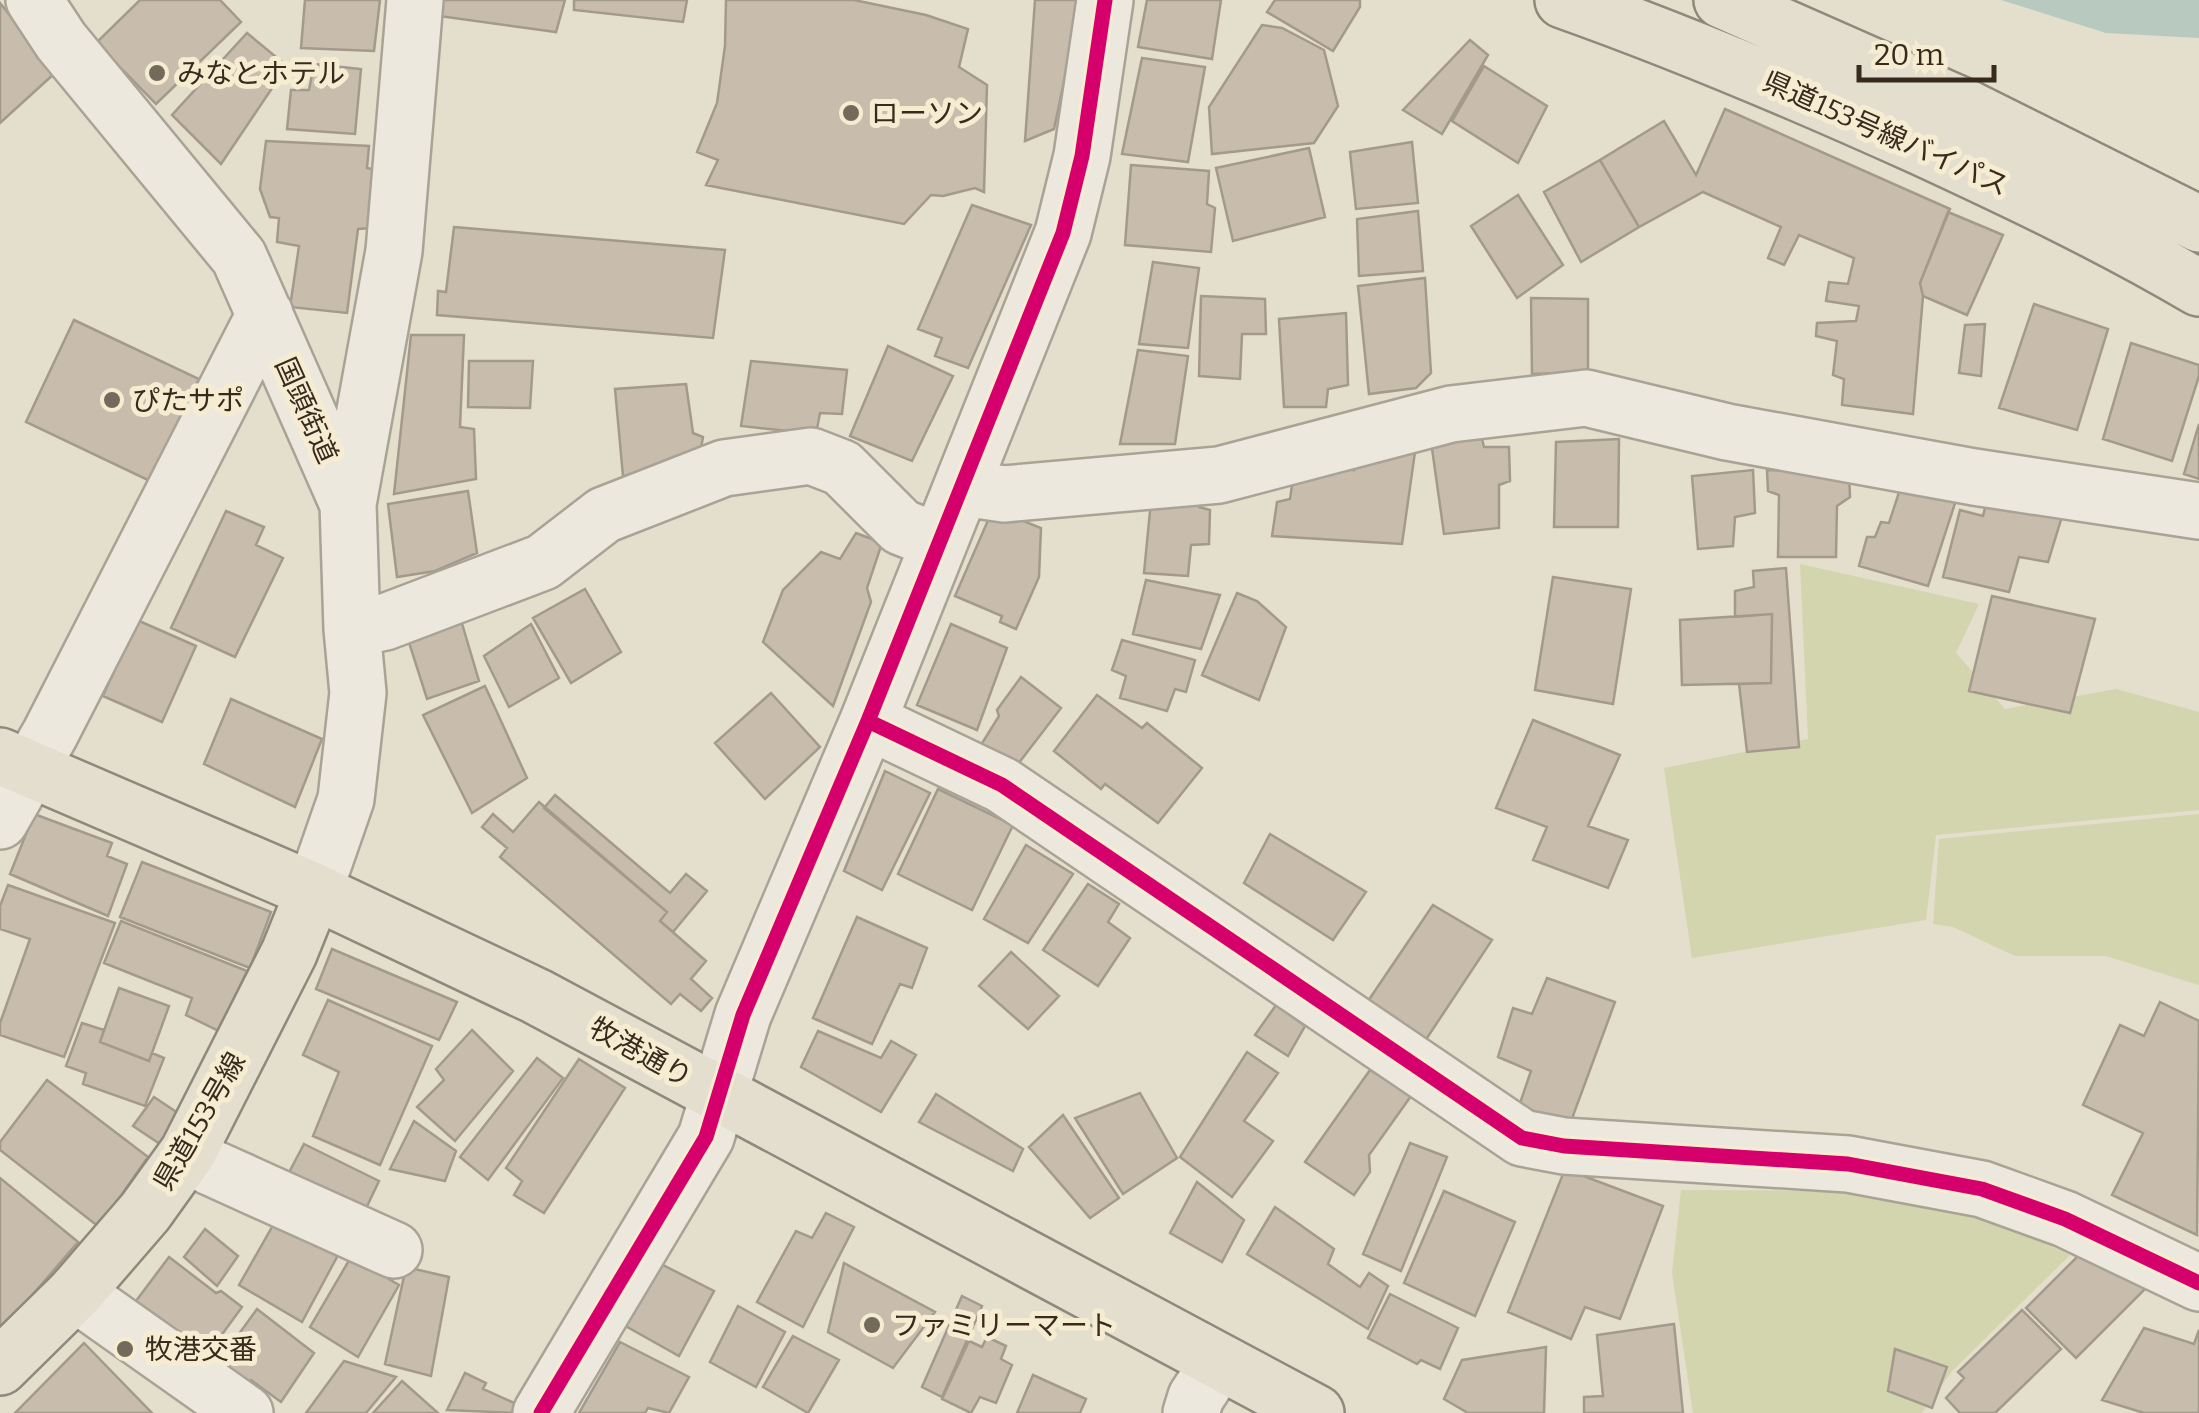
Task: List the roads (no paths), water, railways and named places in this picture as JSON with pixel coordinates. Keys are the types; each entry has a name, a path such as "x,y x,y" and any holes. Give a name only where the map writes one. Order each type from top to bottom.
{"main road":[{"name":"県道153号線バイパス","path":"1562,0 1852,116 2040,202 2199,288"},
{"name":"県道153号線バイパス","path":"1722,0 1969,108 2199,224"},
{"name":"牧港通り","path":"16,762 314,891 536,996 1316,1413"},
{"name":"県道153号線","path":"0,1367 75,1293 144,1212 188,1152 288,953 314,891"}],"street":[{"name":"国頭街道","path":"34,0 61,41 240,257 348,504 358,693 346,799 314,891"},
{"path":"348,504 394,251 414,0"},
{"path":"541,1413 706,1136 744,1015 868,721 1063,232 1082,156 1106,0"},
{"path":"0,821 16,762 265,314"},
{"path":"962,488 1004,494 1219,475 1452,414 1586,398 1727,432 1974,477 2199,511"},
{"path":"352,629 385,622 542,562 604,516 724,468 811,456 842,468 902,527 938,542"},
{"path":"868,721 1002,785 1522,1138 1564,1146 1848,1164 1982,1189 2065,1219 2199,1284"},
{"path":"188,1152 210,1167 394,1250"},
{"path":"75,1293 245,1413"},
{"path":"1191,1413 1196,1397 1218,1362"}],"place":[{"name":"みなとホテル","path":"157,73"},
{"name":"ローソン","path":"851,113"},
{"name":"ぴたサポ","path":"112,400"},
{"name":"ファミリーマート","path":"872,1325"},
{"name":"牧港交番","path":"125,1349"}]}
